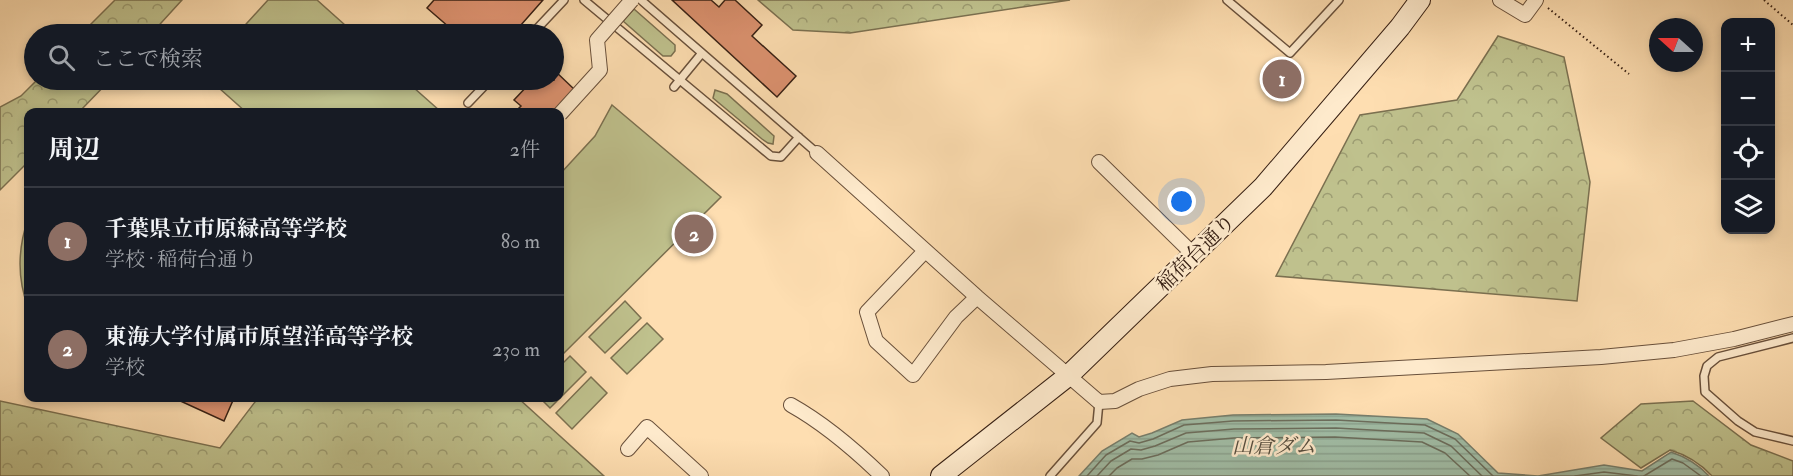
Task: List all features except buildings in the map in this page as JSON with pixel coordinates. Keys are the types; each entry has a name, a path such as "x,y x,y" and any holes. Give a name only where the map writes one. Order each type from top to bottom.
{"street":[{"path":"564,110 600,70 597,40 633,0"},
{"name":"稲荷台通り","path":"941,476 1068,376 1263,187 1400,27 1420,0"},
{"path":"1500,0 1525,15 1542,4"},
{"path":"817,153 977,297 1099,402 1115,401 1139,389 1170,379 1212,374 1326,372 1601,357 1674,350 1734,339 1793,324"},
{"path":"1099,162 1194,255"},
{"path":"925,251 867,312 876,341 913,375 956,317 977,297"},
{"path":"791,405 804,412 857,452 882,476"},
{"path":"627,448 647,427 700,476"}],"lane":[{"path":"541,24 564,0"},
{"path":"584,0 595,3 680,80 771,156 781,157 799,137"},
{"path":"640,0 817,153"},
{"path":"1227,0 1290,53 1339,0"},
{"path":"674,87 702,53"},
{"path":"468,103 480,90"},
{"path":"1793,338 1719,357 1707,366 1704,376 1705,392 1738,421 1755,432 1793,441"},
{"path":"1050,476 1097,423 1099,402"}],"path":[{"path":"1764,0 1793,25"},
{"path":"1542,4 1629,74"}],"green space":[{"path":"115,0 182,0 160,24 91,24"},
{"path":"268,0 317,0 344,24 246,24"},
{"path":"758,0 1070,0 850,33 793,30"},
{"path":"634,9 675,45 675,51 671,56 663,56 623,21"},
{"path":"1498,36 1564,57 1590,182 1577,301 1276,276 1360,115 1457,100"},
{"path":"27,90 100,90 83,108 24,108 24,166 0,190 0,107 21,96"},
{"path":"221,90 416,90 437,108 242,108"},
{"path":"715,90 727,94 774,136 773,144 762,139 713,98"},
{"path":"612,105 721,197 564,353 564,170 595,136"},
{"path":"24,234 24,296 20,263"},
{"path":"625,301 641,318 605,353 589,337"},
{"path":"647,323 663,339 627,374 611,358"},
{"path":"570,356 586,372 564,394 564,362"},
{"path":"591,377 607,393 572,429 556,413"},
{"path":"0,401 220,448 255,402 522,402 604,476 0,476"},
{"path":"1693,401 1751,445 1793,461 1793,476 1712,476 1693,460 1670,450 1641,468 1601,438 1641,404"},
{"path":"544,402 556,402 550,408"}],"water":[{"name":"山倉ダム","path":"1336,414 1427,419 1458,434 1498,473 1538,476 1079,476 1102,451 1132,433 1139,437 1182,420 1233,415"},
{"path":"1671,452 1692,461 1709,476 1538,476 1604,465 1642,471"}],"place":[{"name":"千葉県立市原緑高等学校","path":"1282,79"},
{"name":"東海大学付属市原望洋高等学校","path":"694,234"}]}
